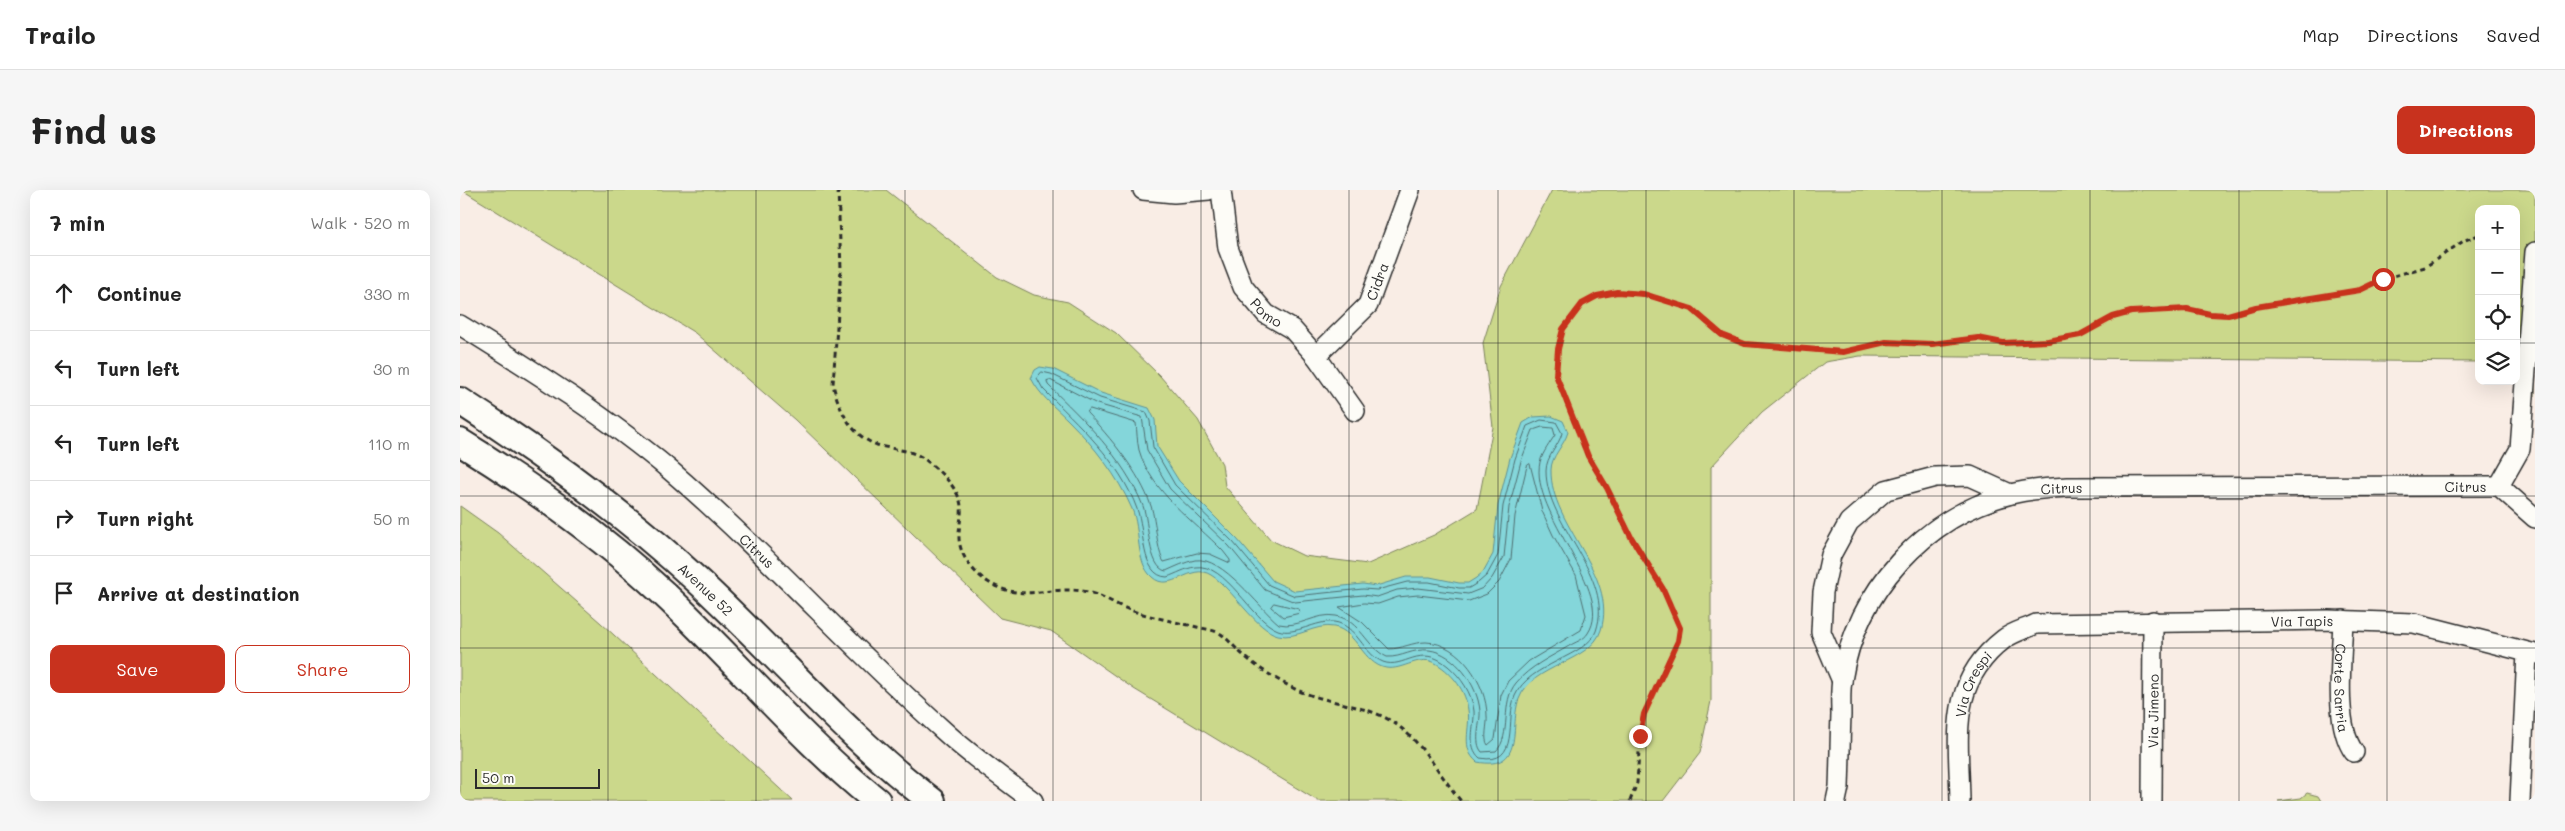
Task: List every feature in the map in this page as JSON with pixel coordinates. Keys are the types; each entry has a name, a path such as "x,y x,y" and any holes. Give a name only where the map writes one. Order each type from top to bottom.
{"main road":[{"name":"Avenue 52","path":"460,401 581,482 640,530 748,629 860,742 932,801"},
{"path":"460,442 494,463 580,525 661,592 724,652 790,722 877,801"}],"street":[{"path":"1143,190 1174,193 1209,190"},
{"name":"Pomo","path":"1221,190 1228,248 1243,287 1266,314 1292,329 1316,356 1355,411"},
{"name":"Cidra","path":"1316,356 1368,305 1410,190"},
{"path":"2535,252 2520,448 2500,486 2535,518"},
{"name":"Citrus","path":"460,325 588,408 670,470 774,565 850,643 945,733 1033,801"},
{"path":"1842,681 1821,632 1823,592 1831,554 1849,522 1886,490 1935,477 1970,476 2010,494"},
{"name":"Citrus","path":"1836,801 1839,787 1842,681 1857,628 1879,586 1916,544 1958,514 2010,494 2033,489 2068,487 2500,486"},
{"name":"Via Tapis","path":"2065,622 2343,620 2414,624 2531,653"},
{"name":"Corte Sarria","path":"2343,620 2341,710 2344,735 2354,752"},
{"name":"Via Jimeno","path":"2152,801 2153,621"},
{"name":"Via Crespi","path":"1960,801 1960,706 1967,683 1982,659 2006,638 2036,624 2065,622"},
{"path":"2520,801 2531,653"}],"path":[{"path":"838,190 841,269 833,384 836,397 851,427 862,438 924,458 952,486 960,499 962,512 959,536 960,550 969,564 985,581 1017,594 1053,590 1088,592 1131,610 1220,634 1263,671 1285,684 1325,700 1366,709 1400,727 1418,744 1461,801"},
{"path":"1630,801 1637,783 1640,736 1644,714 1678,641 1680,628 1663,589 1631,537 1607,488 1588,456 1556,375 1558,349 1563,329 1582,304 1597,296 1617,292 1644,294 1692,309 1722,335 1745,344 1843,352 1886,342 1932,344 1978,338 2003,343 2048,341 2080,335 2113,317 2131,312 2187,309 2210,314 2228,315 2256,307 2360,290 2383,279 2425,267 2465,240 2475,236"}],"green space":[{"path":"462,190 886,190 997,277 1034,295 1068,302 1116,333 1160,376 1198,420 1222,464 1225,486 1271,540 1304,556 1368,564 1434,535 1477,509 1493,427 1483,343 1501,286 1552,190 2535,190 2535,396 2520,375 2520,205 2475,205 2475,362 1860,356 1825,362 1762,412 1711,467 1711,701 1700,753 1663,801 1318,801 1134,689 1051,631 1000,618 795,420 695,333"},
{"path":"460,506 498,533 601,623 793,801 460,801"},
{"path":"2307,793 2318,796 2321,801 2278,801 2301,798"}],"water":[{"path":"1040,367 1053,369 1101,393 1149,408 1155,420 1157,446 1179,481 1237,539 1273,581 1295,591 1363,584 1376,586 1406,577 1430,577 1459,583 1468,583 1476,578 1483,572 1493,554 1498,505 1510,458 1523,423 1533,417 1551,416 1563,421 1568,432 1552,465 1554,490 1561,510 1592,569 1600,589 1604,609 1601,630 1595,641 1586,650 1548,670 1526,687 1519,699 1516,710 1513,744 1503,760 1492,763 1477,762 1472,757 1467,744 1469,717 1465,696 1453,678 1437,664 1425,660 1399,667 1386,668 1371,660 1349,635 1334,627 1320,627 1285,636 1270,632 1219,581 1203,572 1188,574 1166,582 1152,577 1143,563 1135,517 1120,485 1096,451 1035,385 1031,378 1035,370"}],"route":[{"path":"1640,736 1644,714 1678,641 1680,628 1650,564 1631,537 1607,488 1588,456 1556,375 1558,349 1563,329 1582,304 1597,296 1617,292 1644,294 1692,309 1704,322 1722,335 1745,344 1805,347 1843,352 1886,342 1932,344 1978,338 2003,343 2048,341 2080,335 2113,317 2131,312 2187,309 2210,314 2228,315 2256,307 2360,290 2383,279"}]}
